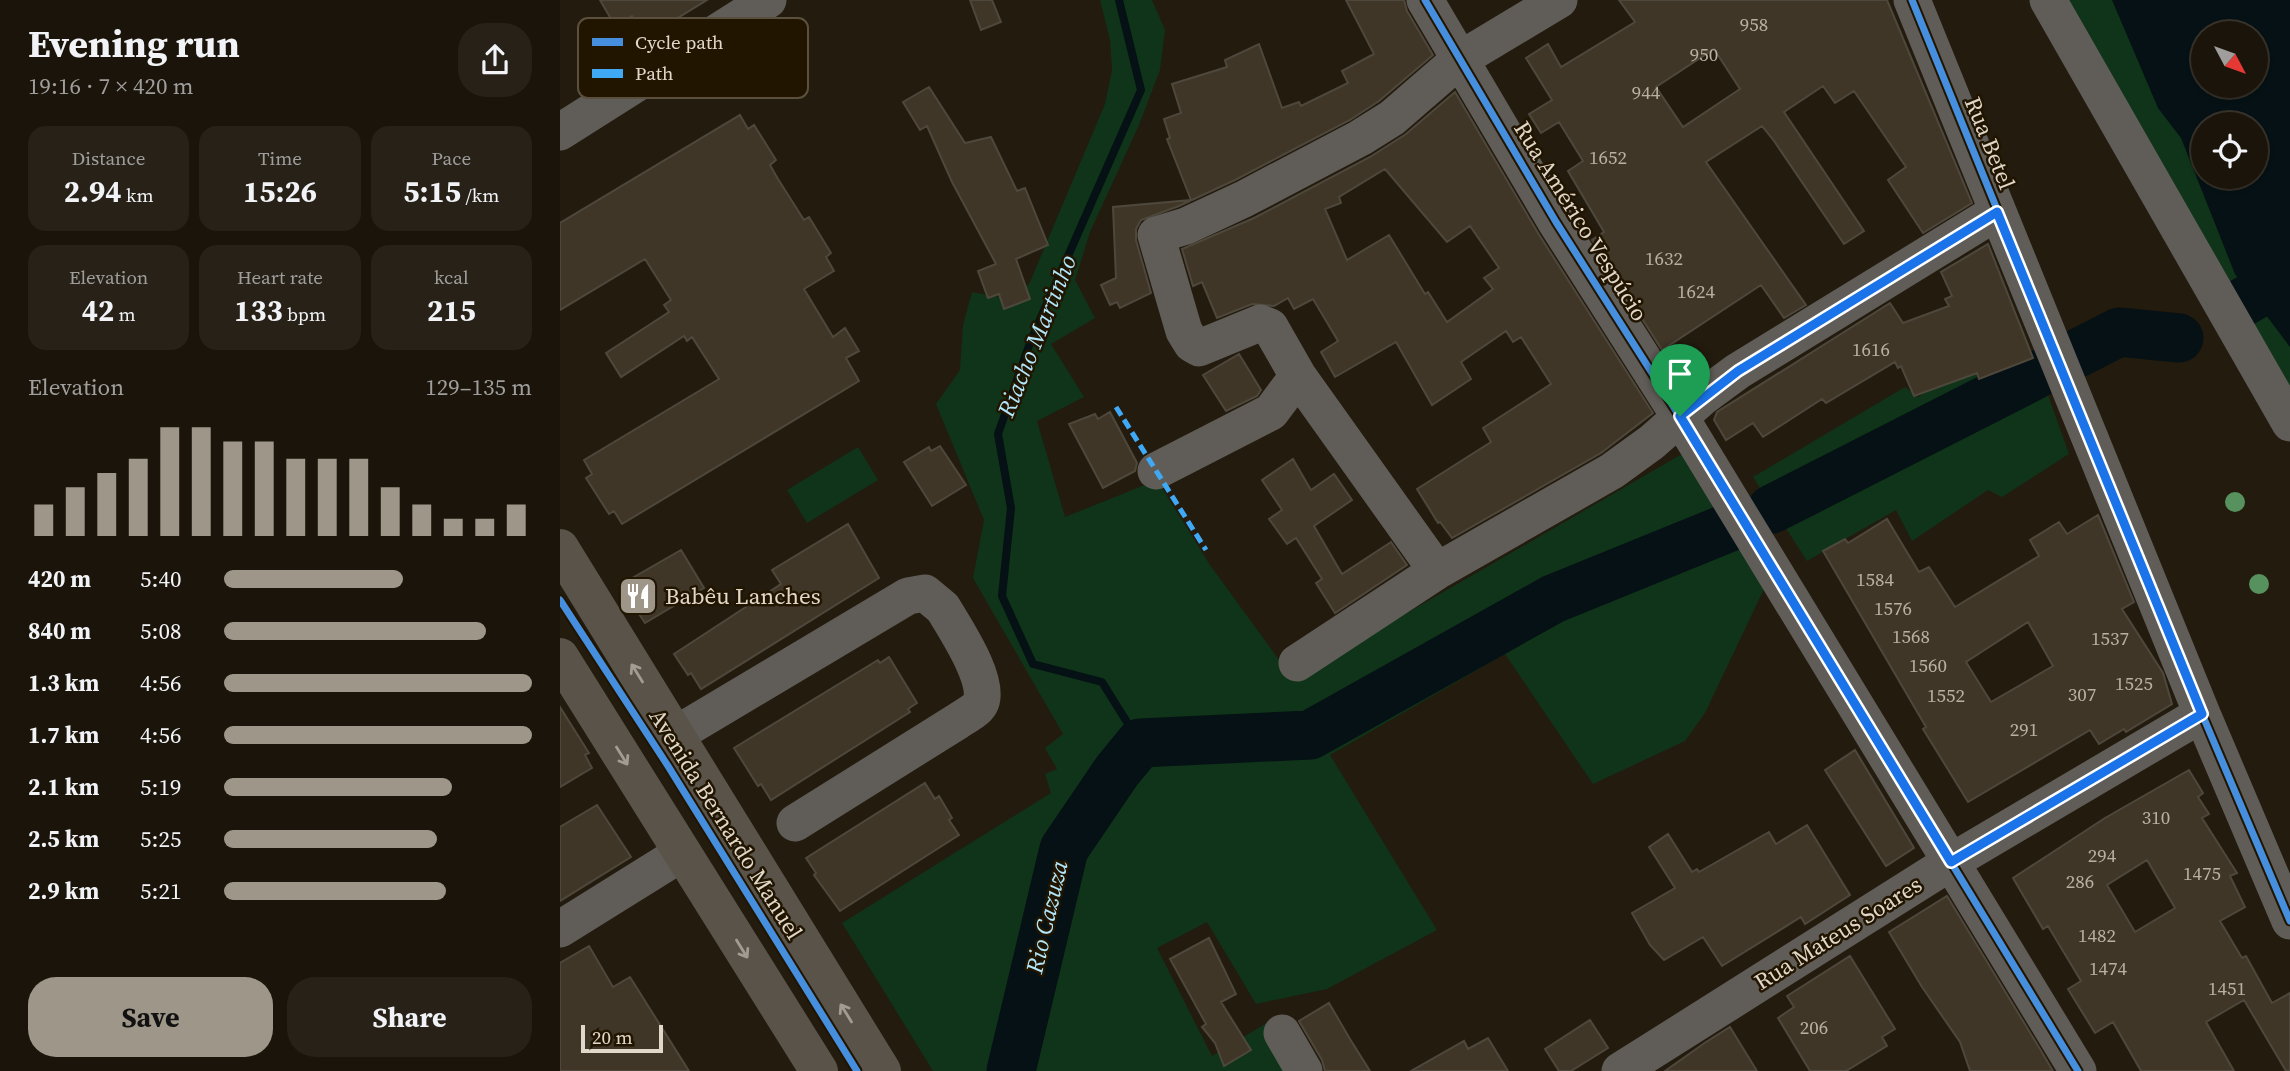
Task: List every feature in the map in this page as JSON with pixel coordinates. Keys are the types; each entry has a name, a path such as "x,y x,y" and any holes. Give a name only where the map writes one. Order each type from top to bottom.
{"main road":[{"name":"Avenida Bernardo Manuel","path":"560,548 881,1071"},
{"path":"560,657 819,1071"}],"street":[{"path":"740,18 768,0"},
{"name":"Rua Américo Vespúcio","path":"1425,0 1556,222 1680,416 2078,1071"},
{"path":"1437,571 1298,376 1273,330 1260,323 1199,348 1192,344 1184,331 1156,236 1186,226 1232,204 1360,138 1392,118 1459,60 1559,0"},
{"name":"Rua Betel","path":"1912,0 2202,714 2290,921"},
{"path":"2048,0 2290,423"},
{"path":"560,132 614,98"},
{"path":"1297,663 1437,571 1612,471 1653,442 1680,416 1738,371 1997,212"},
{"path":"1156,471 1271,412 1298,376"},
{"path":"675,735 908,596 925,593 943,608 981,680 984,694 980,703 958,721 795,823"},
{"name":"Rua Mateus Soares","path":"1630,1068 1951,862 2202,714"},
{"path":"560,929 682,853"},
{"path":"1282,1033 1304,1071"}],"green space":[{"path":"1100,0 1152,0 1165,30 1160,70 1139,125 1090,232 1075,280 1095,318 1051,344 1084,397 1037,421 1065,517 1157,480 1210,565 1293,679 1682,454 1764,589 1705,713 1685,741 1593,784 1505,654 1330,755 1437,930 1327,989 1256,1004 1207,922 1157,948 1212,1056 1270,1021 1299,1071 933,1071 842,923 1051,793 1045,774 1057,769 1045,748 1063,734 973,578 984,520 936,404 960,370 963,325 972,292 1016,300 1030,282 1105,104 1112,70 1110,40"},
{"path":"2059,0 2290,0 2290,400"},
{"path":"2035,358 2069,454 2002,497 1988,490 1912,541 1896,510 1807,561 1753,477 1905,387 1918,397 1961,371 1988,376"},
{"path":"858,447 878,480 807,523 787,490"}],"shaded area":[{"path":"2112,0 2290,0 2290,347 2235,274 2201,189 2268,189 2268,112 2191,112 2191,163 2181,138 2158,108"}],"building":[{"path":"600,0 707,0 678,18 610,18"},
{"path":"970,0 992,0 1001,22 981,30"},
{"path":"1346,0 1404,0 1407,11 1433,55 1379,101 1350,120 1235,180 1179,206 1141,220 1136,229 1136,240 1151,293 1120,308 1117,302 1110,305 1101,285 1116,278 1113,207 1191,200 1167,139 1170,138 1164,119 1181,113 1172,84 1227,67 1225,60 1259,44 1282,108 1299,102 1301,106 1348,83 1342,71 1374,54"},
{"path":"1619,0 1887,0 1972,203 1923,233 1888,180 1906,167 1854,91 1835,103 1823,86 1784,112 1864,231 1844,244 1762,126 1706,162 1806,305 1784,318 1761,285 1662,350 1592,240 1604,232 1568,171 1583,161 1559,122 1541,133 1529,114 1552,100 1526,58 1548,44 1561,67 1635,22","holes":["1714,49 1740,89 1683,127 1656,87"]},
{"path":"929,87 965,143 991,137 1017,191 1025,188 1048,245 1016,259 1030,299 1004,309 999,294 988,298 978,271 996,264 952,182 927,126 920,130 903,102"},
{"path":"1455,92 1538,233 1653,413 1601,453 1452,538 1440,522 1438,523 1417,489 1491,442 1483,428 1551,384 1521,337 1513,342 1506,331 1461,362 1471,379 1432,405 1396,342 1335,377 1321,352 1338,341 1313,299 1294,309 1288,298 1274,306 1252,304 1217,318 1202,282 1193,286 1182,249 1254,218 1370,157 1406,134","holes":["1385,169 1447,242 1470,226 1499,268 1484,278 1493,289 1447,322 1428,292 1425,294 1389,235 1347,260 1325,209 1341,203 1339,197"]},
{"path":"740,115 748,129 754,125 776,160 770,165 778,179 804,220 809,217 831,253 826,257 834,271 804,289 833,337 845,328 859,351 846,358 859,381 622,524 614,511 609,514 586,478 592,474 584,460 719,379 692,337 687,341 684,336 621,377 606,353 669,312 664,305 671,300 645,259 560,310 560,223"},
{"path":"1988,244 2033,358 1979,379 1977,373 1914,396 1901,366 1898,368 1895,362 1826,403 1822,399 1763,437 1753,423 1726,440 1714,420 1717,412 1890,303 1903,323 1949,306 1945,299 1952,296 1941,272"},
{"path":"1239,354 1261,390 1257,396 1226,411 1203,375"},
{"path":"1110,412 1137,463 1135,471 1103,488 1069,424 1095,414 1098,419"},
{"path":"940,446 966,485 932,506 904,462 929,447 931,451"},
{"path":"1293,459 1311,490 1334,474 1352,500 1314,526 1342,574 1391,542 1407,565 1335,613 1316,583 1322,579 1296,538 1287,544 1269,519 1282,510 1262,480"},
{"path":"2098,515 2134,602 2122,609 2163,673 2172,704 2126,732 2124,729 2099,744 2090,730 1968,802 1923,729 1926,727 1823,551 1845,539 1848,543 1887,519 1919,572 1929,567 1955,607 2039,556 2030,540 2059,522 2067,534","holes":["2028,622 2053,666 1991,702 1966,662"]},
{"path":"848,524 879,578 701,689 674,654 781,584 772,570"},
{"path":"681,550 704,588 645,623 620,585"},
{"path":"889,657 917,703 908,709 910,712 771,800 761,784 758,786 734,748 878,660 880,663"},
{"path":"560,707 589,753 585,755 592,768 560,787"},
{"path":"1855,750 1914,848 1886,866 1825,770"},
{"path":"2189,770 2203,793 2198,797 2209,814 2202,818 2237,873 2230,876 2245,907 2220,921 2242,958 2246,956 2272,1003 2290,993 2290,1071 2286,1071 2244,1000 2206,1022 2234,1071 2141,1071 2113,1022 2095,1033 2068,989 2081,981 2048,926 2043,929 2013,878 2105,818","holes":["2147,860 2175,908 2135,932 2107,885"]},
{"path":"925,783 935,799 939,796 959,835 840,911 814,875 816,873 806,858"},
{"path":"597,805 631,857 560,901 560,827"},
{"path":"1807,825 1850,895 1805,924 1801,917 1722,966 1703,937 1664,960 1650,945 1632,913 1675,888 1649,847 1668,834 1692,872 1697,869 1699,872 1769,832 1776,844"},
{"path":"1947,896 2053,1071 1970,1071 1960,1042 1922,987 1889,932"},
{"path":"1209,938 1236,994 1221,1002 1251,1050 1224,1066 1215,1043 1202,1027 1206,1024 1170,959"},
{"path":"589,946 613,987 630,977 689,1071 560,1071 560,963"},
{"path":"1850,956 1895,1029 1882,1037 1887,1046 1846,1071 1810,1071 1778,1018 1794,1007 1787,996"},
{"path":"1329,1003 1370,1071 1325,1071 1322,1060 1299,1021"},
{"path":"1590,1020 1608,1048 1571,1071 1559,1071 1545,1049"},
{"path":"1730,1027 1757,1071 1665,1071 1706,1042"},
{"path":"1488,1038 1508,1071 1411,1071 1464,1041 1468,1049"}],"waterway":[{"name":"Riacho Martinho","path":"1119,0 1141,90 1031,340 998,434 1011,508 1002,596 1033,664 1102,682 1140,743"},
{"path":"2236,306 2290,275"},
{"path":"2078,353 2119,332 2179,338"},
{"path":"1772,509 2035,375"},
{"name":"Rio Cazuza","path":"1011,1071 1064,849 1117,771 1140,743 1310,735 1553,599 1730,527"}],"marked path":[{"path":"1116,407 1206,550"}],"cycle path":[{"path":"1425,0 1556,222 1680,417 2078,1071"},
{"path":"1912,0 2202,714 2290,921"},
{"path":"560,600 668,766 857,1071"}],"place":[{"name":"Babêu Lanches","path":"638,596"}],"route":[{"path":"1997,212 2202,714 1951,862 1680,416 1738,371 1997,212"}]}
